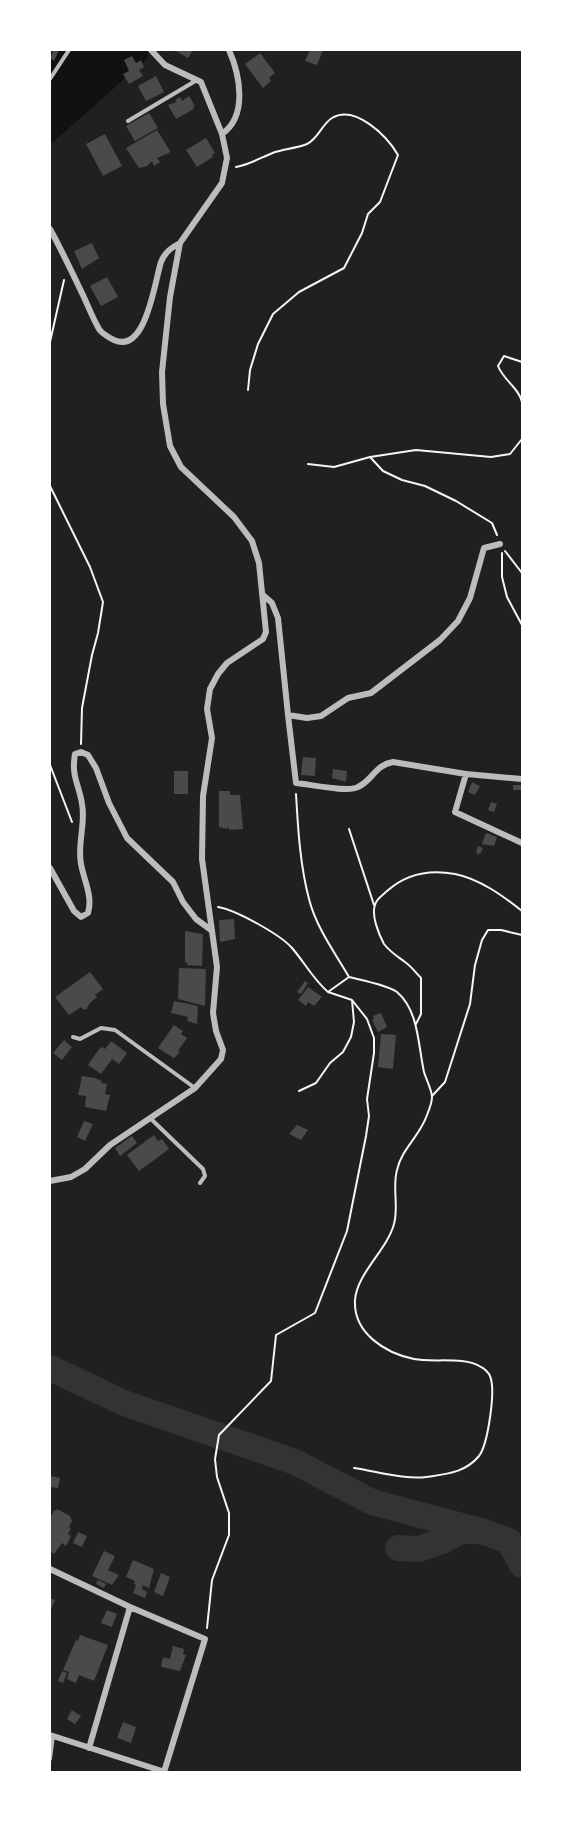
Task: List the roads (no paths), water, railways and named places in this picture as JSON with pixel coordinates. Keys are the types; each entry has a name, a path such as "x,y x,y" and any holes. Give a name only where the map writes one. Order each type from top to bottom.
{"street":[{"path":"50,1181 71,1177 85,1169 110,1145 195,1088 221,1059 223,1050 216,1031 213,1013 217,967 202,859 203,796 212,738 207,710 210,689 218,674 227,663 263,639 266,632 259,563 252,541 234,517 181,467 170,446 163,404 162,372 170,297 180,243 222,183 227,158 222,134 201,82 165,65 151,50"},
{"path":"222,134 232,127 238,108 240,86 229,50"},
{"path":"50,229 100,331 117,341 125,342 135,336 143,323 156,286 161,262 168,249 180,243"},
{"path":"288,715 307,718 321,716 348,698 371,693 440,640 458,621 470,598 484,548 500,544"},
{"path":"262,595 272,603 278,618 296,783 356,789 377,768 384,763 393,762 466,774 522,779"},
{"path":"50,868 74,911 81,916 88,913 92,902 80,862 79,845 82,804 73,768 75,754 81,752 88,755 96,768 109,803 127,838 172,882 196,919 212,930"},
{"path":"466,774 455,812 522,843"},
{"path":"50,1569 205,1639 165,1772 152,1770 51,1736"},
{"path":"89,1748 130,1607"}],"lane":[{"path":"50,79 69,50"},
{"path":"128,121 197,80"},
{"path":"73,1037 80,1039 102,1028 115,1030 195,1088"},
{"path":"150,1117 203,1169 205,1176 200,1183"},
{"path":"50,1759 51,1736"}],"waterway":[{"path":"50,1368 124,1403 295,1462 372,1502 481,1531"},
{"path":"398,1548 419,1549 461,1531 481,1531 509,1541 522,1565"}]}
